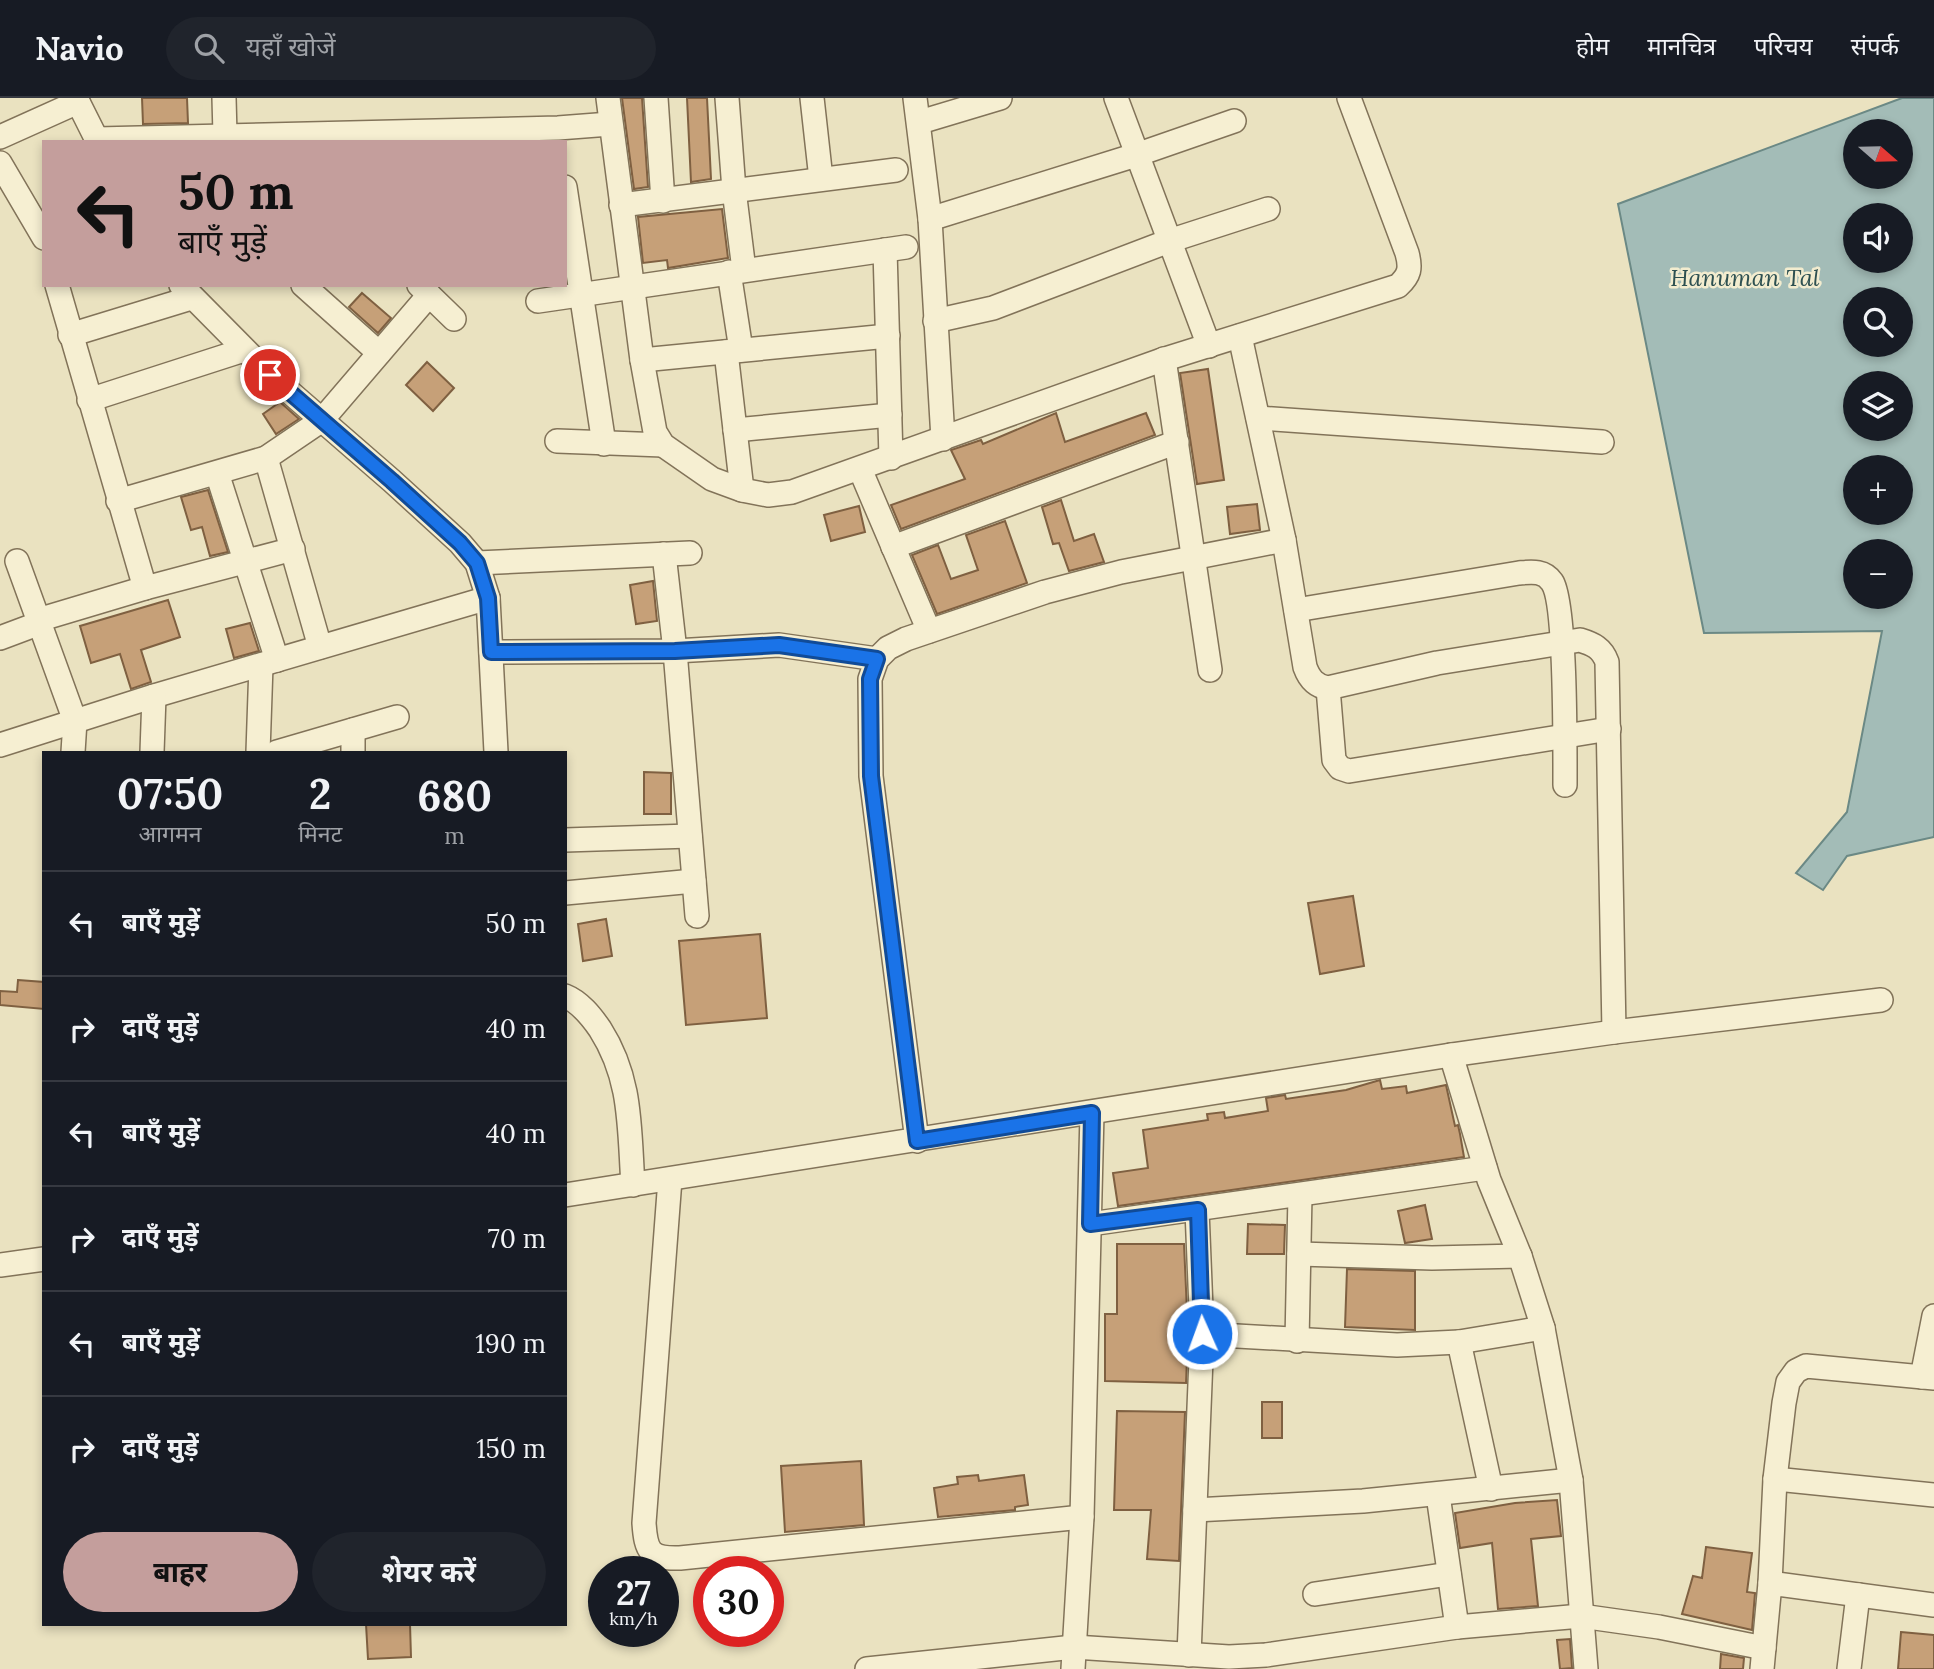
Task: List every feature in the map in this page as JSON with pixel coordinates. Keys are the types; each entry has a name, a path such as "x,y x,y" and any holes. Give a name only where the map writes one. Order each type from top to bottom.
{"street":[{"path":"209,137 224,98"},
{"path":"608,98 642,360 655,432 663,445 712,479 742,490 768,495 792,492 1164,359 1398,286 1407,278 1411,267 1349,98"},
{"path":"656,98 663,201"},
{"path":"727,98 734,190 736,271 733,351 735,430 742,490"},
{"path":"812,98 821,179"},
{"path":"915,98 930,219 943,439"},
{"path":"920,122 1000,98"},
{"path":"1116,98 1209,346"},
{"path":"0,137 77,100 97,140"},
{"path":"930,219 1136,155 1234,121"},
{"path":"125,140 559,135 610,124"},
{"path":"0,163 38,211 42,229"},
{"path":"621,205 896,170"},
{"path":"567,200 604,444"},
{"path":"935,321 993,308 1169,242 1268,209"},
{"path":"538,301 895,249 888,335 891,458"},
{"path":"58,287 145,588"},
{"path":"305,287 379,353"},
{"path":"118,501 266,458 322,421 379,353 424,290 454,319"},
{"path":"70,335 186,292 244,350 460,543 477,563 488,598 496,751"},
{"path":"642,360 888,335"},
{"path":"1240,336 1284,540 1305,667 1309,677 1319,686 1328,688 1437,663 1580,640 1593,644 1603,652 1607,662 1609,729 1614,1032"},
{"path":"89,400 244,350"},
{"path":"1164,359 1210,670"},
{"path":"735,430 890,415"},
{"path":"1258,418 1602,442"},
{"path":"557,442 663,445"},
{"path":"893,547 1177,442"},
{"path":"266,458 320,647"},
{"path":"860,468 929,631"},
{"path":"217,473 246,562 269,662 258,751"},
{"path":"917,1141 871,776 870,679 877,659 888,648 929,631 1045,592 1121,572 1284,540"},
{"path":"0,638 39,622 145,588 293,549"},
{"path":"477,563 690,553"},
{"path":"664,554 675,651 697,916"},
{"path":"18,561 75,721 73,751"},
{"path":"1296,610 1537,571 1550,579 1556,589 1561,643 1565,785"},
{"path":"0,745 154,696 488,598"},
{"path":"491,652 675,651 779,645 877,659"},
{"path":"1328,688 1334,760 1340,768 1349,771 1609,729"},
{"path":"152,751 154,696"},
{"path":"284,751 353,741 397,717"},
{"path":"567,840 690,836"},
{"path":"567,892 694,881"},
{"path":"567,998 591,1016 617,1058 625,1082 633,1185"},
{"path":"567,1195 1451,1055 1614,1032 1881,1000"},
{"path":"1451,1055 1485,1168 1520,1256 1543,1328 1571,1480 1586,1669"},
{"path":"1074,1658 1082,1517 1092,1113"},
{"path":"1090,1224 1485,1168"},
{"path":"670,1179 644,1523 645,1546 652,1553 663,1558 680,1558 1082,1517"},
{"path":"1297,1340 1300,1195"},
{"path":"1189,1655 1202,1334 1198,1210"},
{"path":"1299,1254 1432,1258 1520,1256"},
{"path":"0,1265 42,1259"},
{"path":"867,1669 1074,1658 1266,1655 1457,1627 1581,1616 1659,1627 1763,1658 1776,1479 1788,1382 1796,1371 1806,1366 1928,1377 1934,1316"},
{"path":"1202,1334 1397,1345 1459,1342 1543,1328"},
{"path":"1459,1342 1491,1489"},
{"path":"1776,1479 1934,1494"},
{"path":"1195,1510 1438,1495 1571,1480"},
{"path":"1438,1495 1457,1627"},
{"path":"1315,1594 1449,1574"},
{"path":"1770,1583 1934,1605"},
{"path":"1849,1669 1858,1595"}],"water":[{"name":"Hanuman Tal","path":"1902,98 1934,98 1934,837 1847,856 1823,890 1796,873 1847,812 1882,631 1704,633 1618,204 1843,120 1843,189 1913,189 1913,119 1846,119"}],"building":[{"path":"142,98 187,98 188,123 143,124"},
{"path":"622,98 642,98 648,187 634,189"},
{"path":"687,98 707,98 711,179 691,182"},
{"path":"722,209 728,258 668,268 667,260 643,263 638,217"},
{"path":"362,293 391,318 378,333 349,307"},
{"path":"427,362 454,388 433,411 406,385"},
{"path":"1208,369 1224,480 1197,484 1180,373"},
{"path":"280,402 299,419 276,434 263,414"},
{"path":"1056,413 1065,442 1146,413 1155,435 901,529 891,505 965,479 951,450 981,440 983,444"},
{"path":"208,490 228,552 210,556 202,527 191,530 181,497"},
{"path":"1061,500 1074,541 1094,534 1104,562 1069,571 1059,543 1053,544 1042,507"},
{"path":"1257,504 1260,530 1230,534 1227,507"},
{"path":"859,506 865,532 831,541 824,515"},
{"path":"1005,521 1027,583 937,614 912,555 938,545 951,579 978,570 966,535"},
{"path":"653,581 657,621 636,624 630,585"},
{"path":"168,600 180,637 141,650 151,682 131,689 120,654 91,663 80,626"},
{"path":"250,623 259,651 234,658 226,629"},
{"path":"644,772 671,773 671,814 644,814"},
{"path":"1353,896 1364,966 1320,974 1308,903"},
{"path":"606,919 612,956 583,961 578,924"},
{"path":"760,934 767,1018 686,1025 679,941"},
{"path":"18,980 42,982 42,1009 0,1005 0,991 17,992"},
{"path":"1380,1080 1382,1089 1406,1086 1407,1093 1446,1085 1464,1157 1118,1206 1113,1173 1148,1168 1143,1130 1208,1120 1207,1114 1224,1112 1225,1118 1268,1111 1266,1098 1285,1095 1286,1099 1346,1090"},
{"path":"1425,1205 1432,1239 1405,1243 1398,1211"},
{"path":"1248,1224 1285,1225 1284,1254 1247,1254"},
{"path":"1117,1244 1184,1244 1188,1334 1186,1383 1105,1381 1105,1314 1117,1314"},
{"path":"1347,1269 1415,1271 1415,1330 1345,1327"},
{"path":"1262,1402 1282,1402 1282,1438 1262,1438"},
{"path":"1117,1411 1185,1412 1179,1561 1147,1559 1151,1510 1114,1510"},
{"path":"861,1461 864,1525 785,1532 781,1466"},
{"path":"978,1475 979,1481 1024,1475 1028,1505 1015,1507 1015,1510 938,1517 934,1488 958,1484 957,1477"},
{"path":"1557,1500 1561,1536 1531,1539 1538,1606 1498,1609 1492,1543 1460,1548 1455,1513 1515,1503"},
{"path":"1706,1547 1752,1553 1747,1592 1755,1593 1752,1630 1682,1614 1693,1576 1702,1578"},
{"path":"366,1626 410,1626 411,1657 368,1659"},
{"path":"1901,1632 1934,1635 1934,1669 1898,1669"},
{"path":"1570,1639 1572,1668 1560,1669 1557,1640"},
{"path":"1721,1654 1744,1658 1743,1669 1720,1669"}],"route":[{"path":"270,375 392,481 460,543 477,563 488,598 491,652 675,651 779,645 877,659 870,679 871,776 917,1141 1092,1113 1090,1224 1198,1210 1202,1334"}]}
